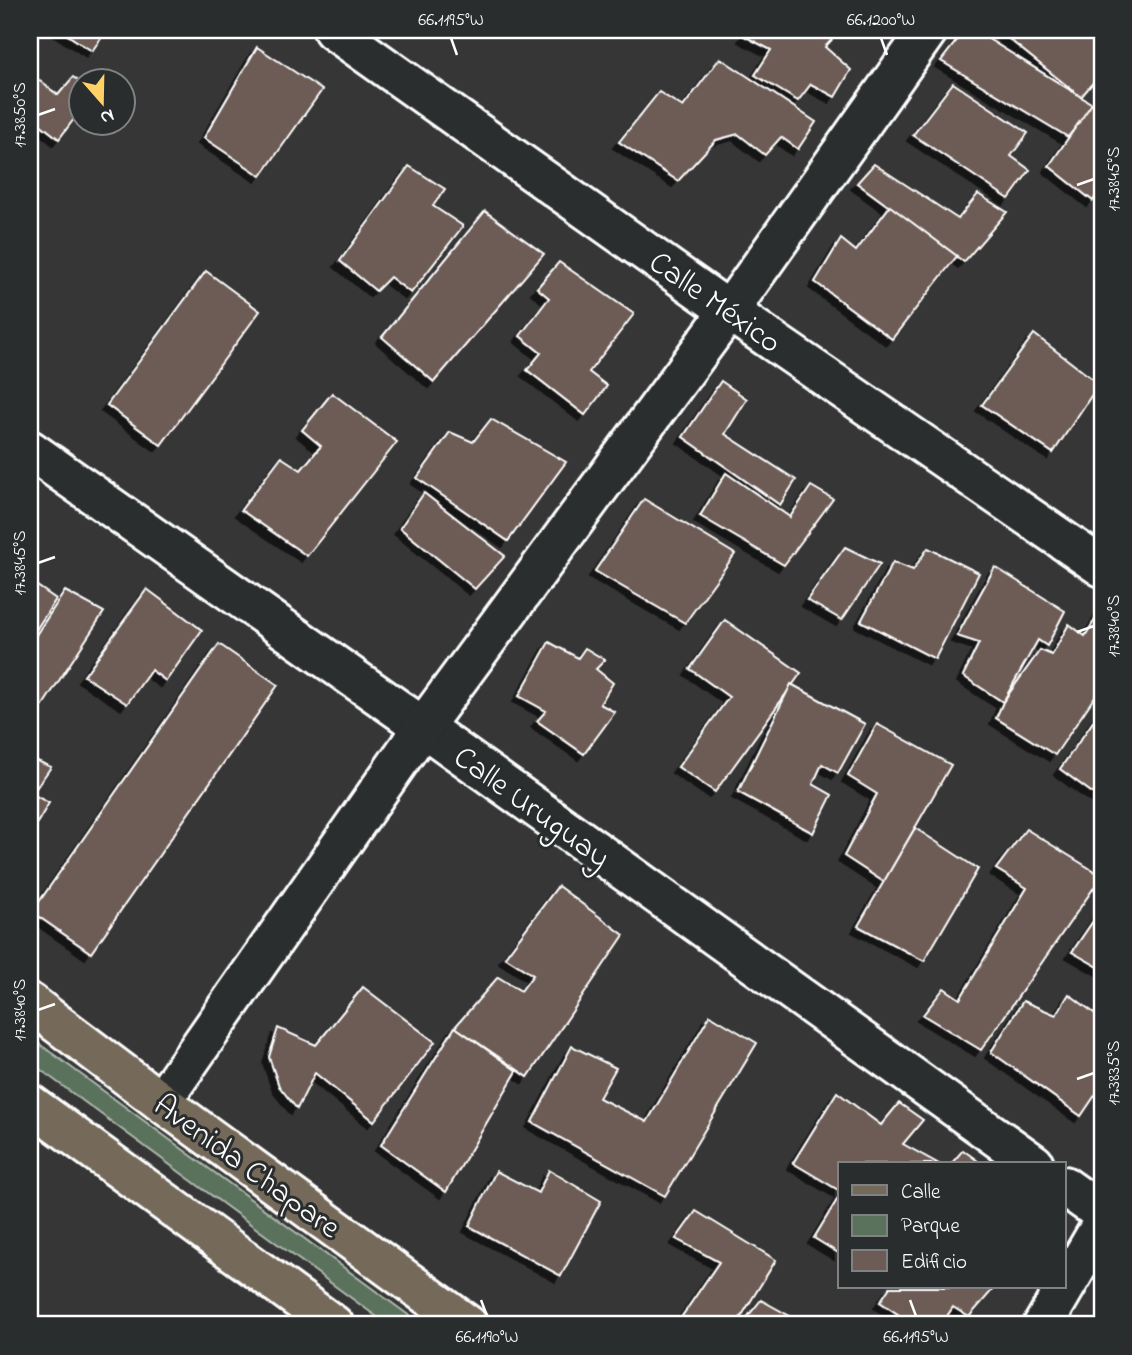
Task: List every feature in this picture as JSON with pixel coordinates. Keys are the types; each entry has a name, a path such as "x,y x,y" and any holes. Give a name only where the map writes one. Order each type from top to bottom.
{"main road":[{"name":"Avenida Chapare","path":"30,1003 161,1102 468,1325"},
{"path":"30,1104 334,1325"}],"street":[{"name":"Calle México","path":"333,30 729,311 1102,567"},
{"path":"161,1102 423,727 729,311 928,30"},
{"name":"Calle Uruguay","path":"30,450 1031,1162"},
{"path":"1066,1187 1102,1213"},
{"path":"1066,1286 1102,1224"},
{"path":"1043,1325 1065,1288"}],"green space":[{"path":"30,1037 422,1325 388,1325 30,1062"}],"building":[{"path":"60,30 107,30 92,51"},
{"path":"748,30 841,30 825,47 851,70 835,97 811,84 798,101 755,75 771,50 744,36"},
{"path":"965,30 974,30 1094,105 1068,137 941,61"},
{"path":"1000,30 1102,30 1102,47 1096,56 1102,62 1102,72 1081,97"},
{"path":"257,47 322,90 261,176 204,138"},
{"path":"720,58 816,122 798,149 781,137 765,155 738,134 716,140 678,181 619,142 659,92 683,107"},
{"path":"32,75 58,95 66,85 66,130 59,139 30,116"},
{"path":"953,83 1028,133 1011,156 1030,170 1009,199 913,135"},
{"path":"1102,89 1102,187 1093,201 1049,166"},
{"path":"874,164 958,219 978,194 1007,212 964,262 857,183"},
{"path":"409,166 445,189 433,206 463,226 411,293 390,277 376,291 340,261"},
{"path":"890,206 957,256 892,339 815,282 841,239 856,251"},
{"path":"485,211 544,254 434,382 382,337"},
{"path":"559,262 634,314 589,372 607,386 585,415 527,370 541,353 520,336 549,298 537,288"},
{"path":"206,271 260,311 161,445 107,405"},
{"path":"1034,334 1099,384 1053,453 982,405"},
{"path":"721,381 747,399 725,434 796,480 780,505 683,437"},
{"path":"332,393 397,442 307,556 241,510 281,457 301,470 321,446 302,430"},
{"path":"491,419 566,462 508,541 417,478 450,432 473,442"},
{"path":"726,473 790,517 811,486 833,499 784,565 700,516"},
{"path":"424,493 505,556 475,589 400,528"},
{"path":"644,499 735,554 685,623 595,571"},
{"path":"845,547 880,564 842,620 807,600"},
{"path":"928,548 979,573 935,659 861,621 893,562 913,570"},
{"path":"995,567 1065,611 1047,646 1038,640 1003,702 963,676 979,643 957,636"},
{"path":"30,581 56,599 30,639"},
{"path":"147,589 202,630 166,681 151,670 127,704 84,676"},
{"path":"65,591 104,612 30,725 30,644"},
{"path":"1102,608 1102,686 1055,755 996,718 1003,702 1040,650 1052,655 1069,624 1085,636"},
{"path":"725,620 801,673 715,792 678,767 729,697 690,669"},
{"path":"549,642 578,658 585,648 605,660 596,669 613,683 600,704 615,712 584,754 537,721 546,711 519,696"},
{"path":"219,644 278,685 91,953 32,912"},
{"path":"791,684 865,724 838,773 822,764 813,784 832,795 813,833 738,792"},
{"path":"1102,709 1102,800 1060,769"},
{"path":"877,724 951,765 884,882 844,856 877,794 848,776"},
{"path":"35,760 51,767 32,794 49,803 30,835 30,769"},
{"path":"915,828 978,869 924,961 858,926"},
{"path":"1026,829 1102,876 981,1050 923,1015 944,988 960,999 1027,888 996,869"},
{"path":"558,886 624,935 528,1077 455,1027 498,977 521,991 533,975 505,957"},
{"path":"1102,908 1102,969 1072,952"},
{"path":"363,987 435,1042 374,1121 315,1073 297,1109 279,1086 269,1057 278,1028 316,1045"},
{"path":"1069,994 1102,1019 1102,1085 1081,1116 991,1052 1023,1001 1056,1015"},
{"path":"710,1015 757,1043 665,1196 532,1122 572,1046 616,1068 599,1098 647,1122"},
{"path":"455,1027 517,1071 446,1192 381,1145"},
{"path":"837,1092 881,1125 899,1103 923,1120 903,1144 935,1162 838,1162 838,1190 793,1163"},
{"path":"963,1150 979,1162 953,1162"},
{"path":"549,1170 601,1201 561,1276 469,1226 496,1171 538,1193"},
{"path":"838,1198 838,1253 814,1238"},
{"path":"696,1211 776,1260 736,1325 676,1325 719,1262 676,1239"},
{"path":"889,1288 994,1288 969,1317 953,1307 941,1325 914,1325 880,1302"},
{"path":"761,1300 806,1325 741,1325"}]}
